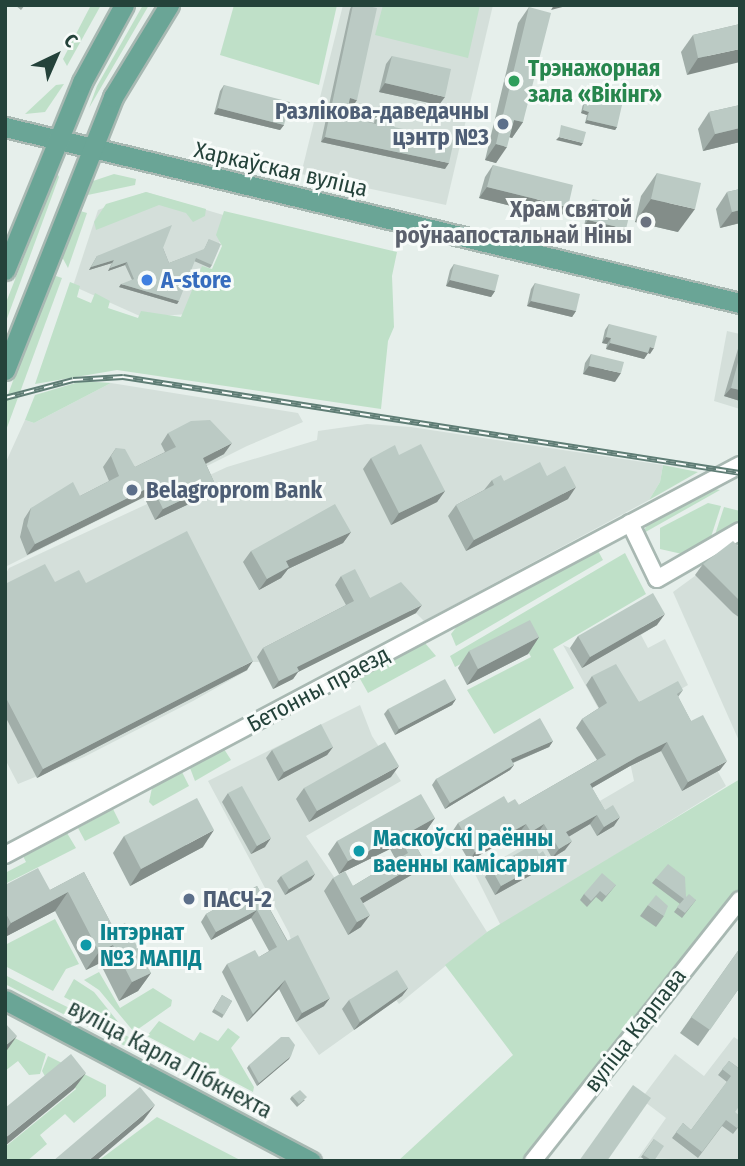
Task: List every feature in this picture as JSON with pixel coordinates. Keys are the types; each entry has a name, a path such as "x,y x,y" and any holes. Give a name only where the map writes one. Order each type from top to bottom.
{"main road":[{"path":"5,270 56,141 124,5"},
{"path":"5,370 90,149 123,77 169,5"},
{"name":"Харкаўская вуліца","path":"5,127 740,303"},
{"name":"вуліца Карла Лібкнехта","path":"5,1000 312,1161"}],"street":[{"name":"Бетонны праезд","path":"5,855 740,465"},
{"path":"630,523 657,579 740,531"},
{"name":"вуліца Карпава","path":"533,1161 740,901"}],"shaded area":[{"path":"343,5 493,5 446,205 301,174"},
{"path":"146,192 230,217 190,314 142,317 73,286 98,210"},
{"path":"727,331 740,334 740,409 714,401"},
{"path":"111,383 298,413 303,422 247,446 5,567 5,464 25,420 34,423"},
{"path":"367,424 411,427 663,465 660,482 649,500 424,621 416,613 291,675 273,689 259,662 248,662 244,664 248,670 193,701 84,757 18,784 5,759 5,575 9,568 227,467 317,440 318,431"},
{"path":"740,543 740,743 673,592"},
{"path":"645,604 657,625 641,635 648,648 665,639 688,685 674,693 726,786 501,926 475,874 634,781 631,767 563,645 570,648"},
{"path":"360,705 372,736 401,781 306,836 347,896 415,873 440,857 487,932 399,1004 396,1000 319,1055 296,1022 264,959 292,944 289,933 208,781"},
{"path":"734,1037 740,1041 740,1161 638,1158 666,1118 641,1099 675,1054 704,1076"}],"green space":[{"path":"91,5 101,5 67,66 63,59"},
{"path":"143,5 149,5 89,108 97,86"},
{"path":"234,5 337,5 319,85 220,55"},
{"path":"383,5 480,5 468,58 375,35"},
{"path":"64,84 45,112 25,114 56,85"},
{"path":"57,173 59,177 5,324 5,305"},
{"path":"114,174 136,179 135,185 83,196 93,181"},
{"path":"146,192 206,209 205,216 193,222 186,213 159,205 96,230 94,222 106,204"},
{"path":"77,210 87,213 68,268 61,255"},
{"path":"224,211 397,252 392,276 394,327 388,341 381,409 117,370 35,384 70,282 80,286 77,297 91,303 95,293 110,301 108,308 138,318 141,311 181,317 202,266 212,269 222,246 216,235"},
{"path":"56,276 62,278 5,433 5,403 49,281"},
{"path":"82,381 111,383 34,423 25,420 35,395"},
{"path":"663,465 698,472 649,500 660,482"},
{"path":"715,489 720,490 642,534 647,525"},
{"path":"708,503 721,506 710,540 682,554 660,549 660,528"},
{"path":"724,507 740,511 740,523 714,538"},
{"path":"596,547 603,560 456,646 451,634 458,625"},
{"path":"625,553 646,594 553,649 574,688 494,734 467,690 531,657 519,634 455,667 450,656"},
{"path":"425,643 436,656 368,693 359,677"},
{"path":"224,749 231,760 195,781 190,768"},
{"path":"182,772 189,786 153,806 149,802 152,788"},
{"path":"740,779 740,892 527,1161 398,1161 513,1055 445,965 487,932"},
{"path":"113,809 120,823 85,841 78,828"},
{"path":"67,833 76,848 5,884 5,873 26,862 23,856"},
{"path":"55,919 79,964 66,969 53,991 5,966 5,945"},
{"path":"99,972 120,1008 153,988 172,1000 171,1006 134,1032 99,990 84,980"},
{"path":"5,975 131,1038 125,1046 5,984"},
{"path":"74,979 94,992 123,1028 64,997"},
{"path":"159,1021 194,1041 200,1032 218,1041 228,1028 240,1037 231,1048 254,1087 253,1092 147,1036"},
{"path":"5,1033 46,1054 40,1074 29,1075 18,1061 5,1071"},
{"path":"48,1056 106,1085 106,1096 74,1123 65,1114 40,1135 47,1144 27,1161 5,1161 5,1147 76,1089 59,1068 46,1078 42,1071"},
{"path":"218,1081 250,1099 239,1103 212,1090"},
{"path":"157,1117 242,1161 98,1161"}],"building":[{"path":"353,5 377,8 357,100 350,98 346,117 376,124 380,105 398,109 394,127 454,140 449,163 325,137"},
{"path":"529,7 551,13 523,122 514,120 507,147 496,144"},
{"path":"740,24 740,49 698,58 693,35"},
{"path":"392,56 451,69 445,97 385,83"},
{"path":"224,85 290,102 284,125 218,108"},
{"path":"586,96 622,105 617,127 587,120 589,112 583,110"},
{"path":"740,105 740,128 715,134 709,112"},
{"path":"561,125 586,132 583,143 559,137"},
{"path":"493,165 573,185 568,207 487,187"},
{"path":"657,173 701,183 695,209 651,199"},
{"path":"740,189 740,210 732,212 727,192"},
{"path":"593,199 631,208 626,229 588,220"},
{"path":"172,225 163,248 169,263 204,249 209,239 221,244 212,265 196,258 179,301 121,284 134,279 127,262 110,268 114,260 91,267 97,256"},
{"path":"454,264 499,275 495,291 450,280"},
{"path":"535,283 580,294 576,311 531,301"},
{"path":"609,324 657,336 654,348 650,347 648,353 610,343 611,338 606,337"},
{"path":"591,354 624,362 621,373 589,366"},
{"path":"740,355 740,390 731,388"},
{"name":"Belagroprom Bank","path":"210,420 232,443 203,458 215,484 163,509 152,486 35,544 27,526 31,508 73,482 80,496 119,476 111,456 116,448 125,449 135,467 176,447 168,433 191,421"},
{"path":"421,444 445,491 399,513 371,458 395,445 399,455"},
{"path":"540,462 547,476 565,466 576,487 474,540 456,505 494,485 492,480 501,475 504,481"},
{"path":"335,504 351,532 286,561 289,567 267,579 251,551"},
{"path":"187,531 253,661 43,769 5,696 5,584 45,564 55,582 79,570 86,583"},
{"path":"733,541 740,548 740,601 703,564"},
{"path":"355,569 370,598 401,582 422,605 297,667 299,671 279,681 263,648 354,601 341,576"},
{"path":"653,593 665,614 590,657 578,636"},
{"path":"530,620 539,637 478,669 469,651"},
{"path":"616,664 639,702 678,681 683,690 677,694 691,721 703,715 727,761 688,782 667,742 590,784 605,810 613,805 620,817 604,827 597,815 566,832 572,841 559,849 544,824 531,832 526,824 475,852 458,823 504,796 508,803 515,799 519,805 606,755 582,719 607,703 592,676"},
{"path":"445,679 456,699 399,729 388,709"},
{"path":"540,718 553,741 511,759 514,765 450,803 436,779"},
{"path":"321,724 333,747 284,772 272,750"},
{"path":"385,742 399,766 317,811 304,788"},
{"path":"242,786 271,838 257,846 228,793"},
{"path":"421,794 435,818 408,833 424,860 360,898 370,915 357,922 333,878 345,871 353,886 408,853 399,836 348,861 337,841"},
{"path":"197,798 214,830 141,869 124,836"},
{"path":"534,844 539,854 543,851 548,860 501,886 491,868"},
{"path":"307,860 315,874 289,889 281,876"},
{"path":"668,864 685,877 686,897 689,894 696,900 685,913 677,907 684,899 656,878"},
{"path":"38,868 50,890 84,872 114,929 125,923 151,973 132,982 113,945 99,952 68,892 11,923 5,912 5,885"},
{"path":"602,873 616,885 606,896 600,891 591,901 584,894"},
{"path":"257,886 287,941 298,935 330,998 302,1013 285,980 253,1014 227,964 255,950 259,957 277,947 257,910 216,932 206,914"},
{"path":"656,895 668,906 664,916 648,905"},
{"path":"740,948 740,987 710,1030 691,1017"},
{"path":"397,970 408,988 360,1022 349,1000"},
{"path":"222,995 232,1001 224,1015 214,1009"},
{"path":"5,1023 17,1036 5,1046"},
{"path":"281,1037 289,1037 295,1045 291,1056 259,1083 249,1065"},
{"path":"71,1054 86,1073 5,1138 5,1108"},
{"path":"729,1061 740,1069 740,1105 735,1112 740,1116 740,1125 737,1128 726,1120 702,1152 676,1132 683,1123 691,1130 731,1076 722,1069"},
{"path":"633,1085 651,1098 607,1161 579,1161"},
{"path":"140,1087 155,1105 88,1161 53,1161"},
{"path":"300,1090 307,1097 299,1104 292,1096"},
{"path":"654,1139 664,1146 653,1161 643,1155"}],"railway":[{"path":"5,398 73,380 123,377 740,473"}],"place":[{"name":"Трэнажорная зала «Вікінг»","path":"514,81"},
{"name":"Разлікова-даведачны цэнтр №3","path":"503,124"},
{"name":"Храм святой роўнаапостальнай Ніны","path":"646,222"},
{"name":"А-store","path":"147,280"},
{"name":"Belagroprom Bank","path":"132,490"},
{"name":"Маскоўскі раённы ваенны камісарыят","path":"359,851"},
{"name":"ПАСЧ-2","path":"189,899"},
{"name":"Інтэрнат №3 МАПІД","path":"86,945"}]}
